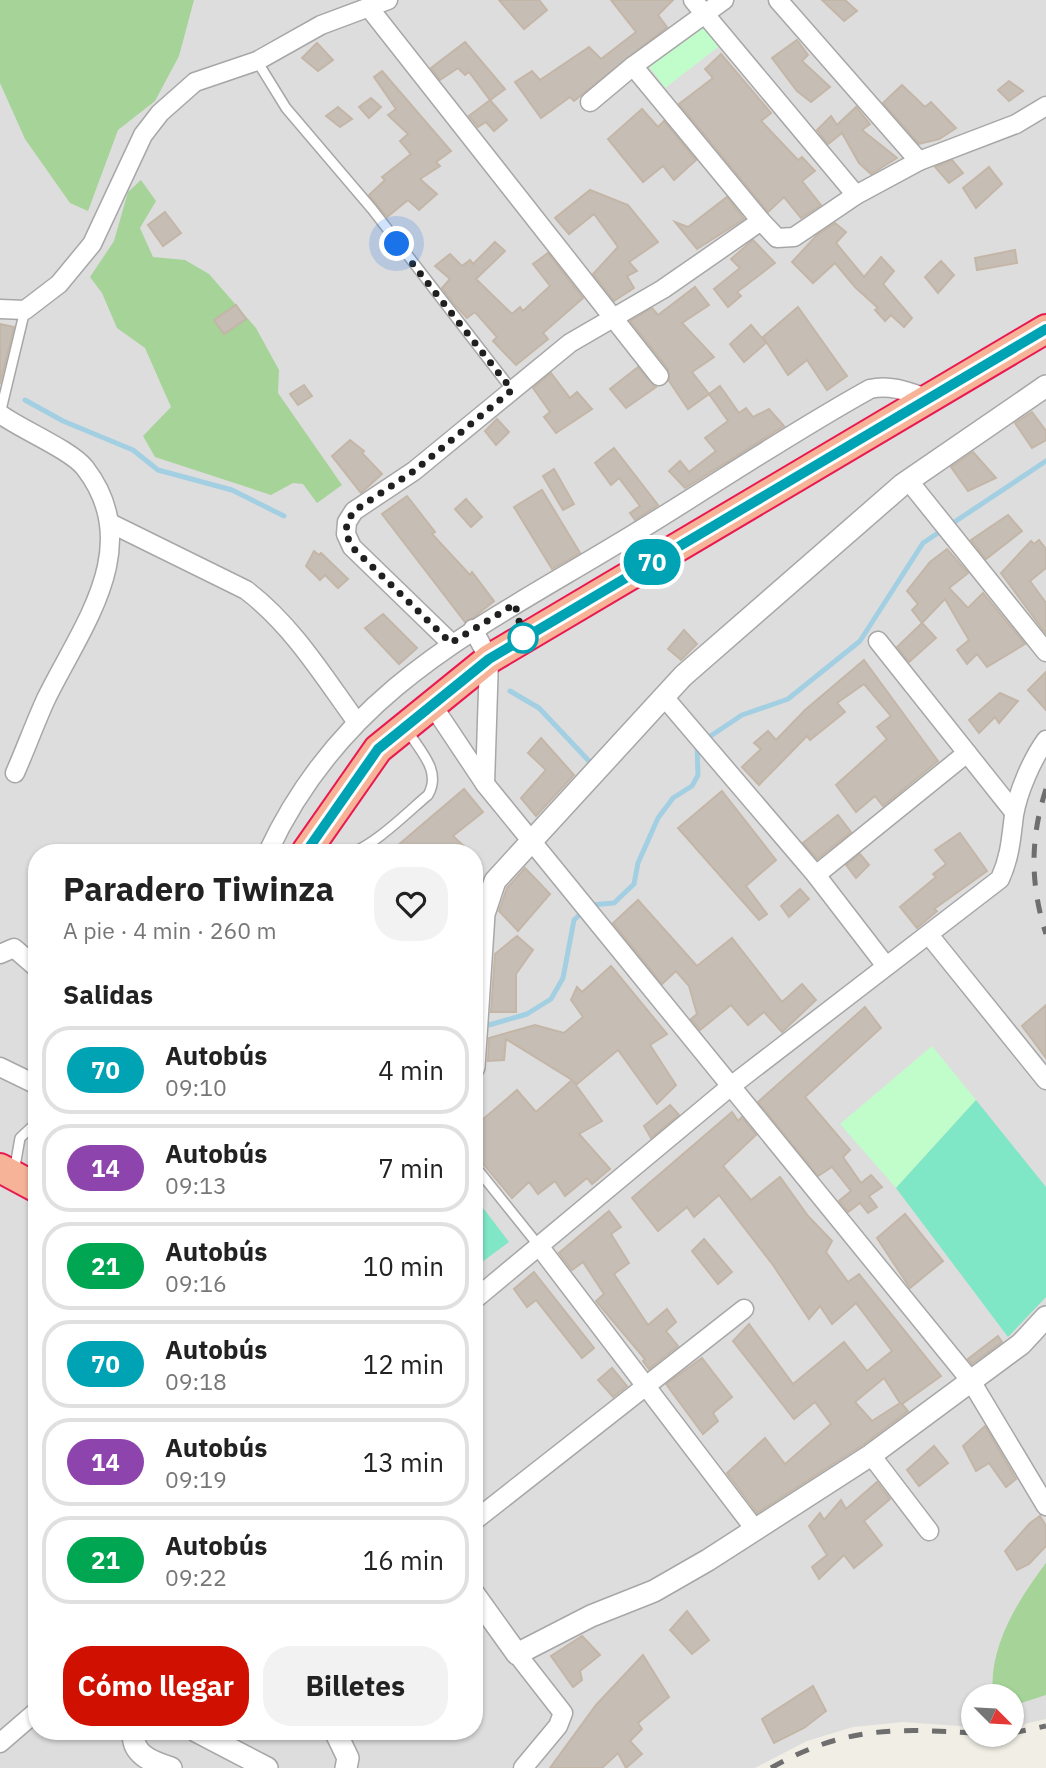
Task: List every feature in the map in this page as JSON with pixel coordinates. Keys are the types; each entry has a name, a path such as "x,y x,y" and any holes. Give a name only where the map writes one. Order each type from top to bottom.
{"highway":[{"path":"312,844 378,749 489,659 1046,329"}],"street":[{"path":"0,309 25,310 59,284 92,244 143,135 160,113 195,82 257,61 321,25 370,9 388,0"},
{"path":"590,102 699,7 724,0"},
{"path":"778,0 919,161"},
{"path":"699,7 856,195"},
{"path":"370,9 615,316 659,376"},
{"path":"633,66 778,238 794,237 856,195 919,161 1016,124 1046,106"},
{"path":"451,643 352,547 346,534 347,522 354,511 414,471 570,343 663,289 761,221"},
{"path":"272,844 282,821 318,766 356,721 451,643 870,389 881,386 901,389 929,399"},
{"path":"483,930 488,897 495,881 683,676 908,480 1046,386"},
{"path":"0,414 84,467 100,491 110,523 102,590 79,642 46,699 15,773"},
{"path":"908,480 1046,652"},
{"path":"110,523 246,590 296,637 356,721"},
{"path":"473,629 489,659 485,784"},
{"path":"878,641 1014,812"},
{"path":"664,696 816,875 886,965"},
{"path":"432,703 485,784 971,1381 1046,1506"},
{"path":"483,1293 731,1086 1000,879 1011,856 1014,812 1038,751 1046,740"},
{"path":"816,875 967,753"},
{"path":"929,935 1046,1080"},
{"path":"0,954 14,948 28,960"},
{"path":"0,1067 28,1081"},
{"path":"539,1246 754,1528"},
{"path":"483,1514 744,1309"},
{"path":"517,1654 591,1616 654,1591 708,1560 871,1455 1021,1344 1046,1317"},
{"path":"871,1455 929,1531"},
{"path":"483,1607 563,1713 558,1726 523,1768"},
{"path":"0,1743 28,1719"},
{"path":"134,1740 134,1746 140,1754 171,1768"},
{"path":"213,1740 267,1768"},
{"path":"339,1740 348,1758 346,1768"}],"lane":[{"path":"257,61 286,108 372,209 512,390"},
{"path":"0,414 25,310"},
{"path":"367,844 428,795 434,785 434,774 404,726"},
{"path":"17,1178 20,1138 28,1130"},
{"path":"483,1176 539,1246"}],"shaded area":[{"path":"0,0 1046,0 1046,1719 1024,1724 1024,1684 961,1684 961,1726 903,1722 853,1727 807,1741 755,1768 0,1768"}],"green space":[{"path":"0,0 194,0 179,56 155,101 118,130 88,211 70,203 25,139 0,83"},
{"path":"704,21 722,44 665,88 648,65"},
{"path":"141,180 156,201 140,228 153,257 185,260 209,274 256,328 279,370 278,393 342,485 317,503 303,484 293,483 271,495 155,457 143,436 171,407 145,348 117,328 102,293 90,277 114,241 128,192"},
{"path":"932,1046 976,1100 896,1188 840,1124"},
{"path":"976,1100 1046,1187 1046,1297 1008,1337 896,1188"},
{"path":"483,1208 509,1242 483,1261"},
{"path":"1046,1563 1046,1695 1024,1702 1024,1684 993,1684 993,1678 1000,1642 1025,1592"}],"building":[{"path":"499,0 539,0 547,10 524,29"},
{"path":"611,0 673,0 658,15 667,27 574,101 570,97 541,118 515,82 532,71 540,80 589,47 601,59 636,32"},
{"path":"822,0 845,0 857,11 844,21"},
{"path":"797,40 808,55 802,61 830,87 811,102 797,91 772,58"},
{"path":"465,42 505,89 490,100 469,72 465,75 458,68 440,80 431,68"},
{"path":"317,43 333,60 318,71 302,58"},
{"path":"721,54 771,113 761,121 798,160 802,157 815,171 802,181 821,205 801,218 784,197 768,212 679,104 713,78 705,69"},
{"path":"382,71 451,151 436,162 440,166 420,179 437,194 419,210 408,200 387,217 369,195 385,180 382,177 411,154 400,141 408,134 388,115 396,109 374,77"},
{"path":"1009,81 1023,91 1009,101 998,90"},
{"path":"902,85 925,107 931,102 956,128 939,139 919,144 883,103"},
{"path":"371,98 381,107 369,118 359,107"},
{"path":"490,100 507,120 494,131 486,122 478,127 469,116"},
{"path":"338,107 352,119 340,127 326,116"},
{"path":"856,107 870,124 862,130 897,158 871,174 859,163 842,133 828,144 817,130 831,116 837,125"},
{"path":"642,109 658,127 664,121 696,160 674,180 663,166 643,182 608,139"},
{"path":"952,160 963,173 949,183 935,167"},
{"path":"989,167 1002,184 976,208 963,188"},
{"path":"590,190 628,205 658,242 629,262 637,271 627,276 634,288 614,301 593,274 618,247 594,214 569,234 555,218"},
{"path":"727,197 744,219 697,249 675,222 688,227"},
{"path":"165,212 181,233 163,246 148,225"},
{"path":"835,223 846,232 836,243 864,277 881,257 894,271 883,284 912,318 904,327 891,315 885,321 875,310 878,308 855,287 835,263 813,283 792,262 816,236"},
{"path":"753,240 775,263 737,292 741,296 728,307 714,289 740,268 731,259"},
{"path":"495,242 505,251 476,279 512,314 520,307 523,311 550,286 533,264 548,253 583,298 543,333 548,339 516,365 493,341 497,337 475,312 467,318 455,305 442,288 450,279 435,266 450,254 462,266 470,260 473,264"},
{"path":"1015,250 1017,263 977,270 975,258"},
{"path":"941,261 954,275 938,293 925,277"},
{"path":"695,287 709,305 682,323 714,357 692,372 709,394 688,409 669,381 668,369 630,321 652,308 658,315"},
{"path":"236,305 246,319 224,334 214,320"},
{"path":"798,307 847,376 827,390 807,360 788,375 763,337"},
{"path":"0,324 14,327 0,384"},
{"path":"751,325 766,343 744,362 730,344"},
{"path":"638,367 656,387 626,408 610,389"},
{"path":"551,373 570,398 577,392 592,409 556,433 544,417 550,412 533,388"},
{"path":"304,385 312,396 298,405 290,394"},
{"path":"720,386 739,413 746,408 753,417 769,409 784,426 685,488 669,471 680,461 689,472 716,451 705,438 728,421 709,394"},
{"path":"1032,412 1046,431 1046,440 1032,448 1015,423"},
{"path":"497,419 509,432 496,445 485,431"},
{"path":"350,440 364,451 362,453 382,474 361,493 332,456"},
{"path":"614,448 658,505 635,520 630,513 640,506 619,478 611,485 595,463"},
{"path":"973,452 996,478 968,491 951,467"},
{"path":"554,469 574,504 563,510 543,476"},
{"path":"542,490 580,553 552,569 514,507"},
{"path":"407,496 435,532 432,534 470,575 472,572 494,601 465,622 382,514"},
{"path":"466,499 482,517 471,527 455,509"},
{"path":"1008,515 1022,531 986,559 971,540"},
{"path":"1039,540 1046,549 1046,568 1030,581 1046,603 1046,634 1001,573 1031,541 1034,544"},
{"path":"947,549 968,573 949,588 968,608 983,593 1025,644 987,667 977,654 967,664 957,650 969,640 945,599 922,623 912,610 918,604 907,591 930,562"},
{"path":"314,551 319,555 321,553 348,579 338,588 325,575 320,580 306,566"},
{"path":"383,614 417,648 399,664 365,628"},
{"path":"922,623 936,638 909,662 897,647"},
{"path":"684,630 697,644 681,660 668,649"},
{"path":"864,660 938,761 883,806 875,796 856,812 836,785 887,739 877,727 891,716 864,684 837,703 845,712 810,740 807,736 759,785 742,767 761,749 754,743 768,731 776,740 805,710"},
{"path":"1046,672 1046,710 1028,690"},
{"path":"1000,693 1018,701 999,723 995,717 979,733 969,720"},
{"path":"541,738 574,775 536,816 521,798 546,770 528,753"},
{"path":"464,789 483,812 453,836 462,844 399,844"},
{"path":"722,791 776,860 746,886 767,914 759,920 678,828"},
{"path":"838,815 851,832 817,859 803,843"},
{"path":"960,833 987,871 934,909 937,911 917,928 900,907 936,877 933,874 946,864 935,850"},
{"path":"860,854 869,865 856,878 846,865"},
{"path":"525,868 550,894 518,931 499,911 507,888"},
{"path":"800,889 809,899 789,917 781,906"},
{"path":"638,900 697,966 732,938 782,1002 802,984 816,1000 782,1032 764,1012 748,1025 731,1005 700,1030 691,1019 697,1014 689,986 676,971 662,984 613,923"},
{"path":"517,936 533,950 516,974 516,1012 491,1012 495,954"},
{"path":"611,966 667,1034 650,1045 676,1085 657,1104 618,1050 577,1084 573,1081 602,1121 579,1134 610,1169 592,1184 587,1178 565,1196 555,1181 538,1194 529,1182 512,1198 483,1164 483,1119 517,1090 536,1112 572,1080 506,1039 504,1060 488,1061 489,1038 535,1025 564,1033 583,1017 571,1000 577,987 582,992"},
{"path":"1046,1005 1046,1058 1022,1026"},
{"path":"865,1007 881,1028 805,1097 850,1150 843,1157 861,1183 871,1175 882,1187 869,1196 877,1207 868,1213 860,1203 848,1212 839,1201 851,1191 832,1167 818,1176 758,1102"},
{"path":"670,1105 679,1115 651,1138 644,1126"},
{"path":"732,1112 738,1121 742,1117 756,1135 723,1166 751,1200 780,1177 808,1216 832,1241 826,1252 848,1282 859,1274 941,1376 902,1404 908,1411 864,1444 757,1513 727,1473 765,1438 785,1464 831,1424 815,1402 794,1419 733,1341 749,1324 793,1384 844,1342 867,1371 892,1351 856,1303 832,1324 820,1306 809,1319 773,1265 719,1195 694,1217 687,1207 658,1231 632,1198","holes":["884,1378 900,1403 872,1421 855,1402"]},
{"path":"609,1211 621,1227 611,1234 629,1263 614,1274 648,1325 667,1309 676,1322 666,1331 678,1346 649,1369 643,1361 645,1359 596,1301 604,1294 583,1262 572,1270 559,1253"},
{"path":"905,1214 943,1261 910,1288 877,1238"},
{"path":"704,1239 732,1272 718,1284 692,1251"},
{"path":"534,1272 594,1348 582,1358 536,1300 527,1307 514,1289"},
{"path":"998,1336 1002,1342 972,1364 968,1359"},
{"path":"702,1358 732,1397 713,1413 718,1421 703,1434 666,1384"},
{"path":"612,1368 627,1386 613,1397 598,1380"},
{"path":"985,1426 1016,1479 1006,1487 989,1463 976,1471 963,1446"},
{"path":"934,1446 948,1463 919,1486 907,1470"},
{"path":"877,1482 890,1499 864,1521 882,1545 854,1568 844,1555 819,1579 812,1567 827,1555 809,1526 820,1513 824,1520 841,1500 846,1509"},
{"path":"1040,1516 1046,1526 1046,1546 1029,1564 1017,1570 1005,1551 1030,1523"},
{"path":"687,1611 709,1640 692,1654 670,1630"},
{"path":"582,1636 600,1655 580,1671 582,1680 573,1687 551,1656"},
{"path":"643,1655 669,1697 638,1723 642,1729 630,1741 642,1754 626,1768 618,1753 602,1768 550,1768 596,1705"},
{"path":"813,1686 826,1711 804,1728 774,1743 762,1719"}],"waterway":[{"path":"25,400 63,421 133,450 158,470 232,490 284,516"},
{"path":"489,1025 527,1014 551,999 563,978 574,920 590,905 614,903 634,884 638,863 658,818 673,798 692,786 698,775 697,745 742,715 788,699 860,641 923,543 1046,461"},
{"path":"510,691 539,708 588,760"}],"railway":[{"path":"1046,789 1037,826 1034,862 1037,897 1046,934"},
{"path":"1024,1731 1046,1726"},
{"path":"771,1768 822,1745 869,1733 961,1733"}],"bus line":[{"name":"70","path":"311,844 378,749 489,659 1046,329"}],"route":[{"path":"397,244 512,390 414,471 354,511 347,522 346,534 352,547 451,643 515,604 523,638"}]}
